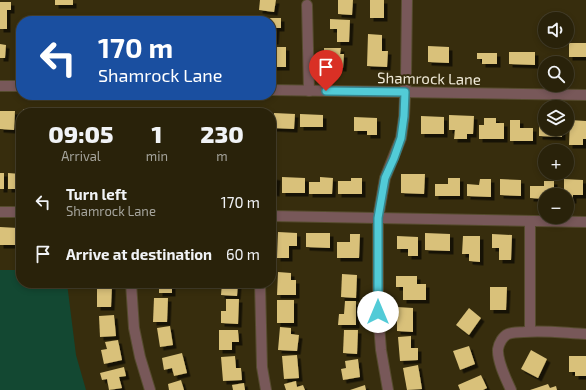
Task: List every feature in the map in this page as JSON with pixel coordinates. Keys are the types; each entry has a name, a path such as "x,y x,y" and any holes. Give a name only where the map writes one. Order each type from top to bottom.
{"street":[{"path":"388,390 381,350 378,312 378,218 385,178 401,138 404,116 407,0"},
{"path":"307,5 310,91"},
{"path":"0,86 16,86"},
{"name":"Shamrock Lane","path":"276,90 586,95"},
{"path":"0,212 16,212"},
{"path":"276,216 586,222"},
{"path":"530,221 530,331"},
{"path":"131,288 134,328 140,357 150,390"},
{"path":"260,288 262,367 266,390"},
{"path":"511,390 504,374 498,350 499,344 507,334 513,332 530,331 586,334"}],"green space":[{"path":"0,270 16,270 16,288 68,288 76,355 86,390 0,390"}],"building":[{"path":"55,0 73,0 73,5 55,5"},
{"path":"260,0 276,0 274,12 259,10"},
{"path":"338,0 353,0 352,15 338,14"},
{"path":"370,0 384,0 384,18 370,18"},
{"path":"0,2 11,2 11,10 7,10 7,29 0,29"},
{"path":"276,18 281,18 281,28 276,28"},
{"path":"330,19 350,20 349,42 337,42 337,29 330,29"},
{"path":"368,34 382,35 382,51 388,51 387,67 367,66"},
{"path":"574,43 586,43 586,57 569,56 569,48 574,48"},
{"path":"0,44 6,45 5,58 0,58"},
{"path":"428,46 449,47 449,63 428,62"},
{"path":"276,47 286,47 286,67 276,67"},
{"path":"324,48 341,48 340,54 344,54 343,68 324,67"},
{"path":"509,52 535,52 535,65 509,64"},
{"path":"477,53 497,53 497,64 482,64 482,59 477,59"},
{"path":"0,111 15,111 14,130 0,129"},
{"path":"276,113 295,114 294,129 276,128"},
{"path":"300,114 323,115 323,127 300,127"},
{"path":"449,115 474,116 473,134 467,134 467,139 454,139 455,130 449,130"},
{"path":"421,116 444,117 444,134 421,134"},
{"path":"354,117 377,118 377,135 367,135 367,131 354,131"},
{"path":"484,118 496,118 496,123 504,123 504,139 479,139 479,125 484,125"},
{"path":"510,120 520,120 520,128 533,128 533,141 510,141"},
{"path":"574,120 586,121 586,139 583,139 583,145 569,144 569,136 574,136"},
{"path":"539,136 562,136 562,137"},
{"path":"0,173 4,173 4,189 0,189"},
{"path":"8,173 16,174 16,189 8,189"},
{"path":"401,174 425,174 424,194 401,193"},
{"path":"282,177 305,178 305,193 282,193"},
{"path":"320,177 333,178 332,194 309,194 309,182 320,182"},
{"path":"351,178 362,178 362,194 338,194 338,181 351,181"},
{"path":"448,178 460,178 460,196 435,196 435,184 448,184"},
{"path":"480,179 491,179 491,197 467,196 467,184 479,185"},
{"path":"500,179 521,180 521,196 500,195"},
{"path":"564,180 583,180 583,195 574,195 574,188 564,188"},
{"path":"544,181 554,181 554,188 538,188 538,199 530,198 530,186 544,186"},
{"path":"0,227 16,228 16,245 0,245"},
{"path":"278,232 297,233 297,246 289,246 289,258 277,258"},
{"path":"306,233 330,233 330,248 306,247"},
{"path":"425,233 450,234 450,251 425,250"},
{"path":"350,234 360,234 359,258 337,258 337,242 350,242"},
{"path":"492,234 512,235 511,260 499,260 499,248 492,248"},
{"path":"397,236 418,237 418,256 408,256 408,249 397,249"},
{"path":"463,236 480,236 480,262 469,261 469,254 462,254"},
{"path":"278,272 291,273 291,280 296,280 296,295 277,295"},
{"path":"342,274 357,275 356,298 341,297"},
{"path":"396,276 417,276 417,284 426,284 426,300 403,300 403,287 396,287"},
{"path":"490,287 507,287 506,310 490,310"},
{"path":"97,288 112,288 111,307 97,307"},
{"path":"159,288 172,288 172,293 159,293"},
{"path":"222,288 238,288 237,296 221,295"},
{"path":"154,298 168,298 167,322 153,322"},
{"path":"226,299 239,299 238,324 221,323 221,311 226,311"},
{"path":"277,300 294,300 294,323 277,323"},
{"path":"345,301 356,301 356,325 338,325 339,314 344,314"},
{"path":"397,307 413,308 413,332 397,331"},
{"path":"469,308 481,318 469,335 456,325"},
{"path":"114,315 116,336 100,337 99,316"},
{"path":"170,326 173,345 160,347 157,328"},
{"path":"280,327 291,328 291,334 299,335 297,351 278,350"},
{"path":"219,330 238,330 239,342 232,342 232,350 219,350"},
{"path":"344,330 358,330 357,354 343,353"},
{"path":"411,336 411,348 418,348 418,360 400,361 398,337"},
{"path":"118,340 122,360 104,364 101,350 107,349 105,342"},
{"path":"469,346 475,364 460,370 453,351"},
{"path":"531,350 547,359 538,378 521,369"},
{"path":"182,353 187,373 174,376 172,368 164,370 162,358"},
{"path":"297,355 299,378 284,379 282,356"},
{"path":"235,356 236,368 241,368 242,380 223,381 221,357"},
{"path":"569,356 586,356 586,376 575,376 575,372 569,372"},
{"path":"358,359 360,377 343,380 341,369 346,368 345,361"},
{"path":"418,365 422,389 407,390 403,368"},
{"path":"124,367 126,376 119,377 122,388 109,390 107,379 102,380 100,373"},
{"path":"481,375 487,388 483,390 460,390 458,385"},
{"path":"181,380 184,390 169,390 168,384"},
{"path":"296,381 297,387 303,385 305,390 286,390 284,384"},
{"path":"244,383 245,390 233,390 232,385"},
{"path":"548,384 550,388 556,386 557,390 530,390"},
{"path":"365,385 366,390 350,390"}],"route":[{"path":"326,91 405,92 401,138 385,178 378,218 378,312"}]}
